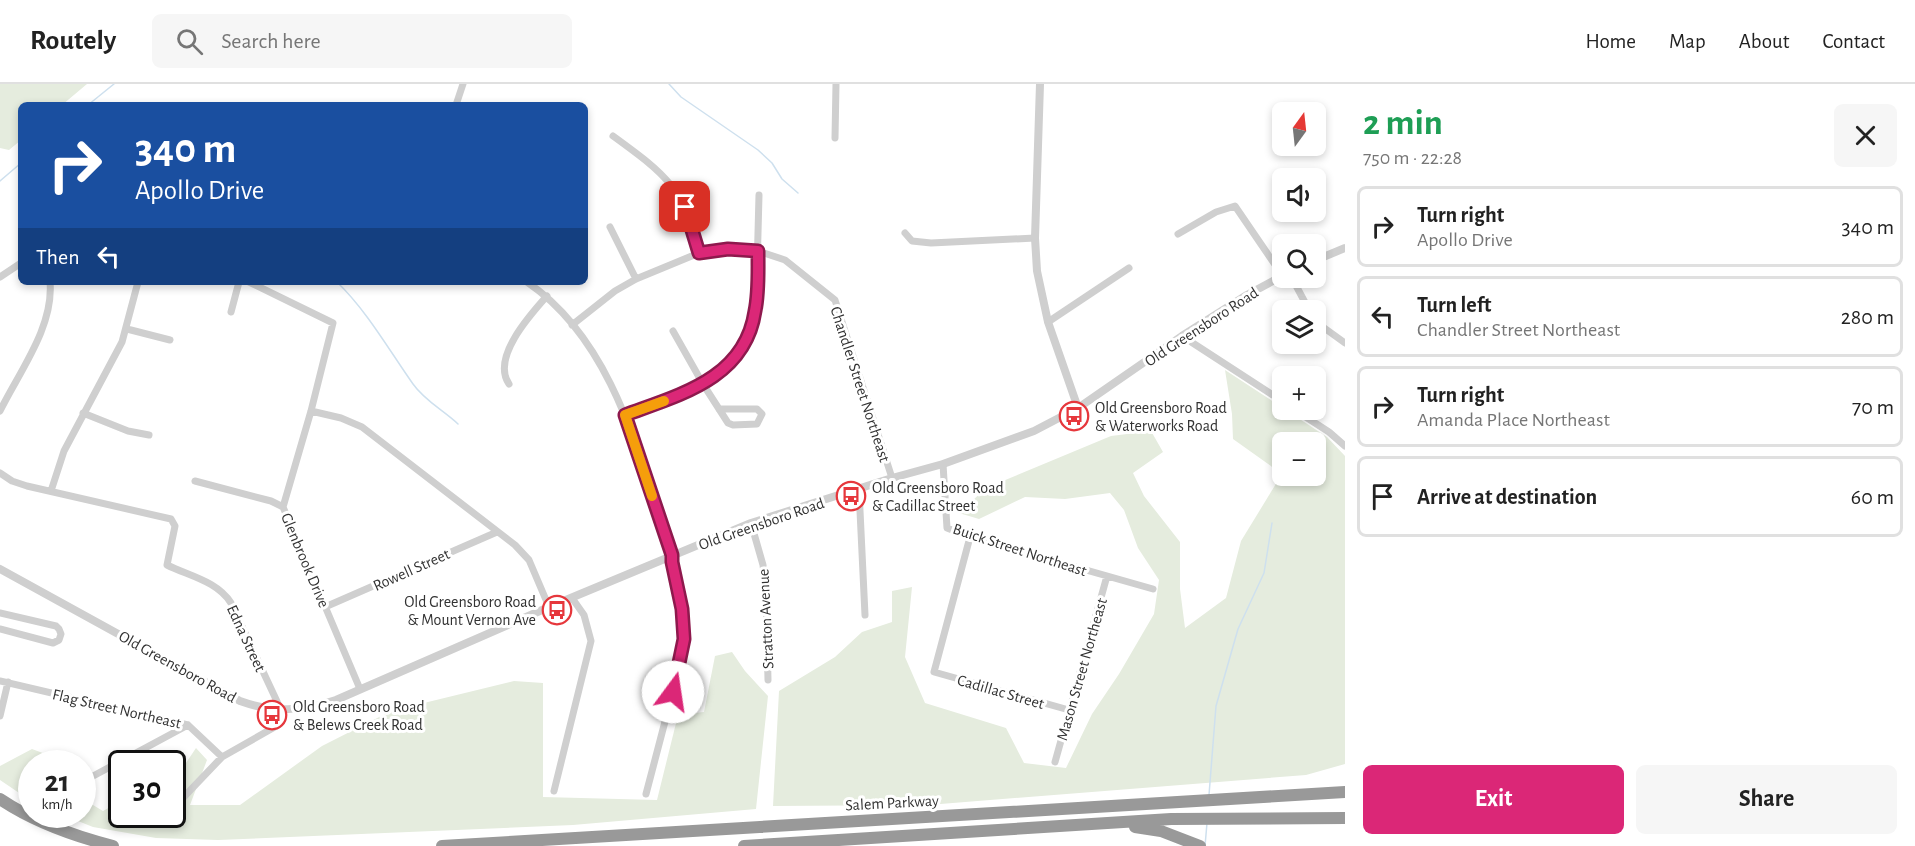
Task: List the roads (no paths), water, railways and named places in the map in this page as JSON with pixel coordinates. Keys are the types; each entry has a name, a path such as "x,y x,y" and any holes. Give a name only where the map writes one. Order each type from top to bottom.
{"highway":[{"path":"1294,794 1345,785"},
{"name":"Salem Parkway","path":"442,846 1345,792"},
{"path":"0,799 23,813 60,829 113,846"},
{"path":"744,846 1181,819 1345,818"},
{"path":"1104,824 1152,829 1200,846"}],"street":[{"path":"457,102 463,84"},
{"path":"835,138 836,84"},
{"path":"1040,84 1035,238 1037,271 1048,322 1078,408"},
{"path":"613,136 657,168 672,185 685,207 699,253"},
{"path":"625,415 696,389 737,356 746,341 756,309 759,195"},
{"path":"1178,234 1216,212 1235,206 1272,260"},
{"path":"610,227 636,279"},
{"path":"905,233 912,241 931,243 1035,238"},
{"path":"1326,256 1345,248"},
{"name":"Chandler Street Northeast","path":"572,326 615,291 636,279 699,253 728,249 758,251 785,260 835,300 892,478"},
{"path":"0,277 18,265"},
{"path":"1048,322 1130,268"},
{"name":"Old Greensboro Road","path":"0,569 240,700 256,706 281,710 312,708 336,700 549,607 751,523 943,464 1034,431 1078,408 1182,336 1272,280"},
{"path":"0,411 45,324 50,305 50,285"},
{"path":"0,474 12,481 51,491 64,451 122,342 137,285"},
{"path":"231,312 238,285"},
{"name":"Glenbrook Drive","path":"255,285 333,323 311,411 283,507 360,689"},
{"path":"531,285 547,296 572,326 594,353 612,384 625,415 672,555 682,609 684,639 678,672 646,794"},
{"path":"509,384 504,377 510,348 524,321 547,296"},
{"path":"127,329 170,340"},
{"path":"1326,329 1345,343"},
{"path":"673,331 703,384 719,410 728,423 757,424 762,414 757,409 719,410"},
{"path":"1182,336 1272,394"},
{"path":"311,411 341,418 362,427 515,545 529,561 549,607"},
{"path":"83,413 128,432 149,435"},
{"path":"1310,420 1345,446"},
{"name":"Buick Street Northeast","path":"943,464 947,528 970,537 1153,589"},
{"path":"195,481 271,501 283,507"},
{"path":"859,490 865,615"},
{"name":"Edna Street","path":"51,491 171,519 175,526 167,565 217,587 226,595 281,710"},
{"name":"Stratton Avenue","path":"751,523 764,575 768,680"},
{"name":"Rowell Street","path":"325,607 497,532"},
{"name":"Cadillac Street","path":"970,537 934,672 1069,710"},
{"name":"Mason Street Northeast","path":"1055,762 1107,576"},
{"path":"554,791 591,641 584,615 572,598"},
{"path":"0,613 56,626 61,634 59,640 53,642 0,629"},
{"path":"0,716 4,681"},
{"name":"Flag Street Northeast","path":"4,681 188,725 222,757"},
{"path":"186,795 222,757 280,724 283,719 281,710"},
{"path":"96,774 188,725"}],"waterway":[{"path":"92,102 114,84"},
{"path":"669,84 681,97 758,150 772,163 782,179 798,193"},
{"path":"0,181 18,166"},
{"path":"340,285 368,318 418,390 458,424"},
{"path":"1209,795 1216,706 1238,629 1264,573 1272,523"},
{"path":"1205,846 1207,823"}],"place":[{"name":"Old Greensboro Road & Waterworks Road","path":"1074,416"},
{"name":"Old Greensboro Road & Cadillac Street","path":"851,496"},
{"name":"Old Greensboro Road & Mount Vernon Ave","path":"557,610"},
{"name":"Old Greensboro Road & Belews Creek Road","path":"272,715"}]}
